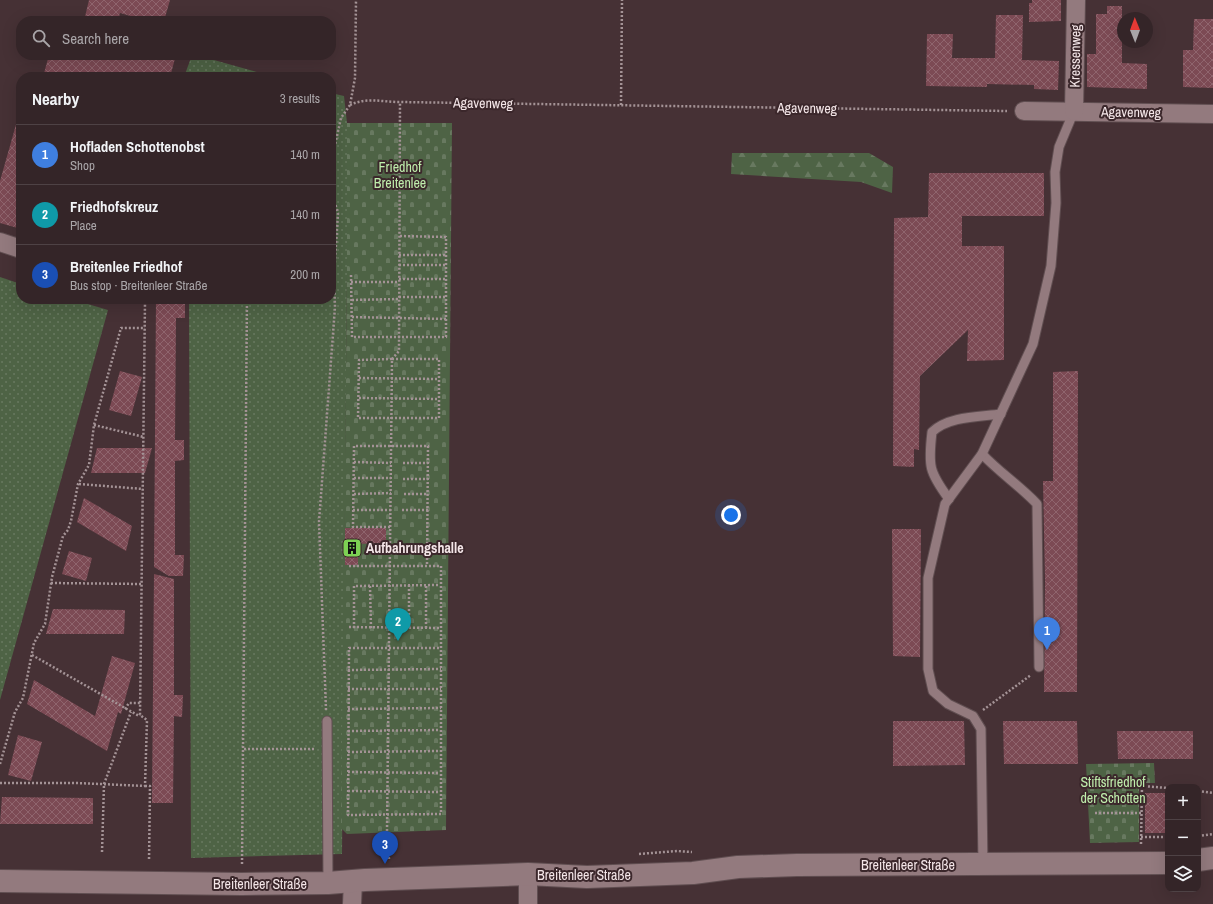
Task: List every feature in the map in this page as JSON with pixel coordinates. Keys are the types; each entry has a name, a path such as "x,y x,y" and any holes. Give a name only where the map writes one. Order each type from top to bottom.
{"main road":[{"path":"1201,860 1213,858"},
{"name":"Breitenleer Straße","path":"0,881 242,884 328,883 528,874 587,877 693,873 738,867 1165,863"}],"street":[{"name":"Kressenweg","path":"1074,111 1076,0"},
{"name":"Agavenweg","path":"1024,111 1213,114"},
{"path":"0,242 16,247"},
{"path":"528,874 528,904"},
{"path":"352,904 353,881"}],"lane":[{"path":"983,865 981,729 973,716 948,704 933,691 928,669 928,578 945,504 982,454 1034,344 1051,266 1056,203 1055,172 1058,147 1074,111"},
{"path":"949,499 934,478 929,456 932,432 940,425 951,421 1001,414"},
{"path":"982,454 996,469 1025,491 1037,504 1038,667"},
{"path":"327,721 328,883"}],"path":[{"path":"336,140 341,118 350,105 355,78 356,0"},
{"path":"621,105 622,0"},
{"name":"Agavenweg","path":"350,105 360,100 400,102 1024,111"},
{"path":"389,859 388,751 392,360 398,351 399,337 400,102"},
{"path":"336,206 338,213 336,239"},
{"path":"351,274 352,337 446,337 446,237 400,236"},
{"path":"399,255 446,255"},
{"path":"399,265 446,265"},
{"path":"351,282 446,279"},
{"path":"352,300 446,297"},
{"path":"140,715 145,304"},
{"path":"242,869 247,304"},
{"path":"327,721 319,522 335,304"},
{"path":"352,318 446,319"},
{"path":"0,764 15,712 23,698 34,643 45,624 51,583 63,536 68,530 71,521 78,484 89,465 94,425 121,328 145,328"},
{"path":"359,360 392,360 439,360 439,418 358,418 359,360"},
{"path":"359,378 439,379"},
{"path":"358,398 439,398"},
{"path":"94,425 144,437"},
{"path":"391,527 353,527 354,446 428,446 427,566"},
{"path":"354,462 391,463"},
{"path":"403,463 428,463"},
{"path":"354,478 391,478"},
{"path":"403,479 428,479"},
{"path":"78,484 143,489"},
{"path":"354,494 391,493"},
{"path":"404,494 428,494"},
{"path":"353,510 391,510"},
{"path":"402,510 428,510"},
{"path":"349,566 441,566 442,689 440,730 441,814 348,815 349,648 441,648"},
{"path":"51,583 141,584"},
{"path":"409,585 409,628"},
{"path":"426,585 426,628"},
{"path":"354,628 354,586 440,585"},
{"path":"370,586 371,628"},
{"path":"349,627 441,628"},
{"path":"31,654 125,709 138,716 140,715 147,720 145,786"},
{"path":"973,716 1031,676 1038,667"},
{"path":"348,670 441,669"},
{"path":"348,689 442,689"},
{"path":"125,709 129,703 140,703"},
{"path":"348,709 441,708"},
{"path":"102,852 104,784 131,712"},
{"path":"348,731 440,730"},
{"path":"244,749 327,749"},
{"path":"348,752 440,751"},
{"path":"348,772 440,773"},
{"path":"0,783 150,786 149,861"},
{"path":"1141,847 1142,786 1165,788"},
{"path":"1201,791 1213,792"},
{"path":"348,792 440,792"},
{"path":"1095,813 1142,813"},
{"path":"1201,836 1213,834"},
{"path":"1141,837 1165,836"}],"green space":[{"path":"190,60 214,60 257,72 186,72"},
{"path":"336,94 344,96 347,123 342,854 191,858 189,304 336,304"},
{"name":"Friedhof Breitenlee","path":"347,123 452,123 446,830 347,834 341,828 347,274"},
{"path":"732,153 869,153 893,167 892,193 861,182 731,174"},
{"path":"0,277 16,282 16,304 88,304 108,310 0,700"},
{"name":"Stiftsfriedhof der Schotten","path":"1154,763 1155,783 1139,783 1139,842 1090,843 1086,764"}],"building":[{"path":"89,0 170,0 165,16 130,16 120,13 119,16 85,16"},
{"path":"1032,0 1061,0 1061,21 1029,22 1029,3 1032,3"},
{"path":"1107,6 1122,6 1122,12 1117,12 1117,48 1122,48 1122,63 1147,64 1147,89 1087,87 1087,54 1096,54 1096,14 1107,14"},
{"path":"996,15 1023,15 1022,60 1059,61 1058,90 1034,89 1034,85 987,84 987,87 926,86 927,34 953,34 952,58 995,58"},
{"path":"1194,19 1213,19 1213,88 1183,87 1183,50 1193,50"},
{"path":"48,60 175,60 171,72 44,72"},
{"path":"16,125 16,228 0,223 0,181"},
{"path":"929,173 1044,173 1044,216 962,216 962,246 1004,246 1004,360 967,361 968,330 920,376 919,450 914,449 914,467 893,466 894,218 928,217"},
{"path":"156,304 185,304 185,318 176,318 175,440 184,440 184,460 175,461 175,555 184,555 183,576 169,576 154,567"},
{"path":"120,371 142,377 131,416 109,410"},
{"path":"1078,371 1077,692 1044,692 1045,580 1043,481 1053,481 1053,372"},
{"path":"97,448 152,448 145,473 91,473"},
{"path":"84,498 132,526 126,551 77,522"},
{"name":"Aufbahrungshalle","path":"345,528 386,528 386,543 358,544 358,565 345,565"},
{"path":"892,529 921,529 920,657 893,656"},
{"path":"69,551 92,558 86,581 62,574"},
{"path":"154,574 174,579 174,695 183,695 182,717 174,716 173,803 152,803"},
{"path":"53,609 125,610 124,634 46,634"},
{"path":"112,656 135,663 121,714 118,712 107,751 27,704 34,680 95,716"},
{"path":"893,721 964,721 965,765 893,766"},
{"path":"1003,721 1077,721 1078,764 1004,764"},
{"path":"1117,731 1193,731 1193,759 1118,759"},
{"path":"18,735 42,742 31,781 8,775"},
{"path":"1145,793 1165,793 1165,833 1145,833"},
{"path":"2,797 93,798 93,824 0,824"}],"place":[{"name":"Aufbahrungshalle","path":"352,548"},
{"name":"Friedhofskreuz","path":"398,641"},
{"name":"Hofladen Schottenobst","path":"1047,650"},
{"name":"Breitenlee Friedhof","path":"385,864"}]}
